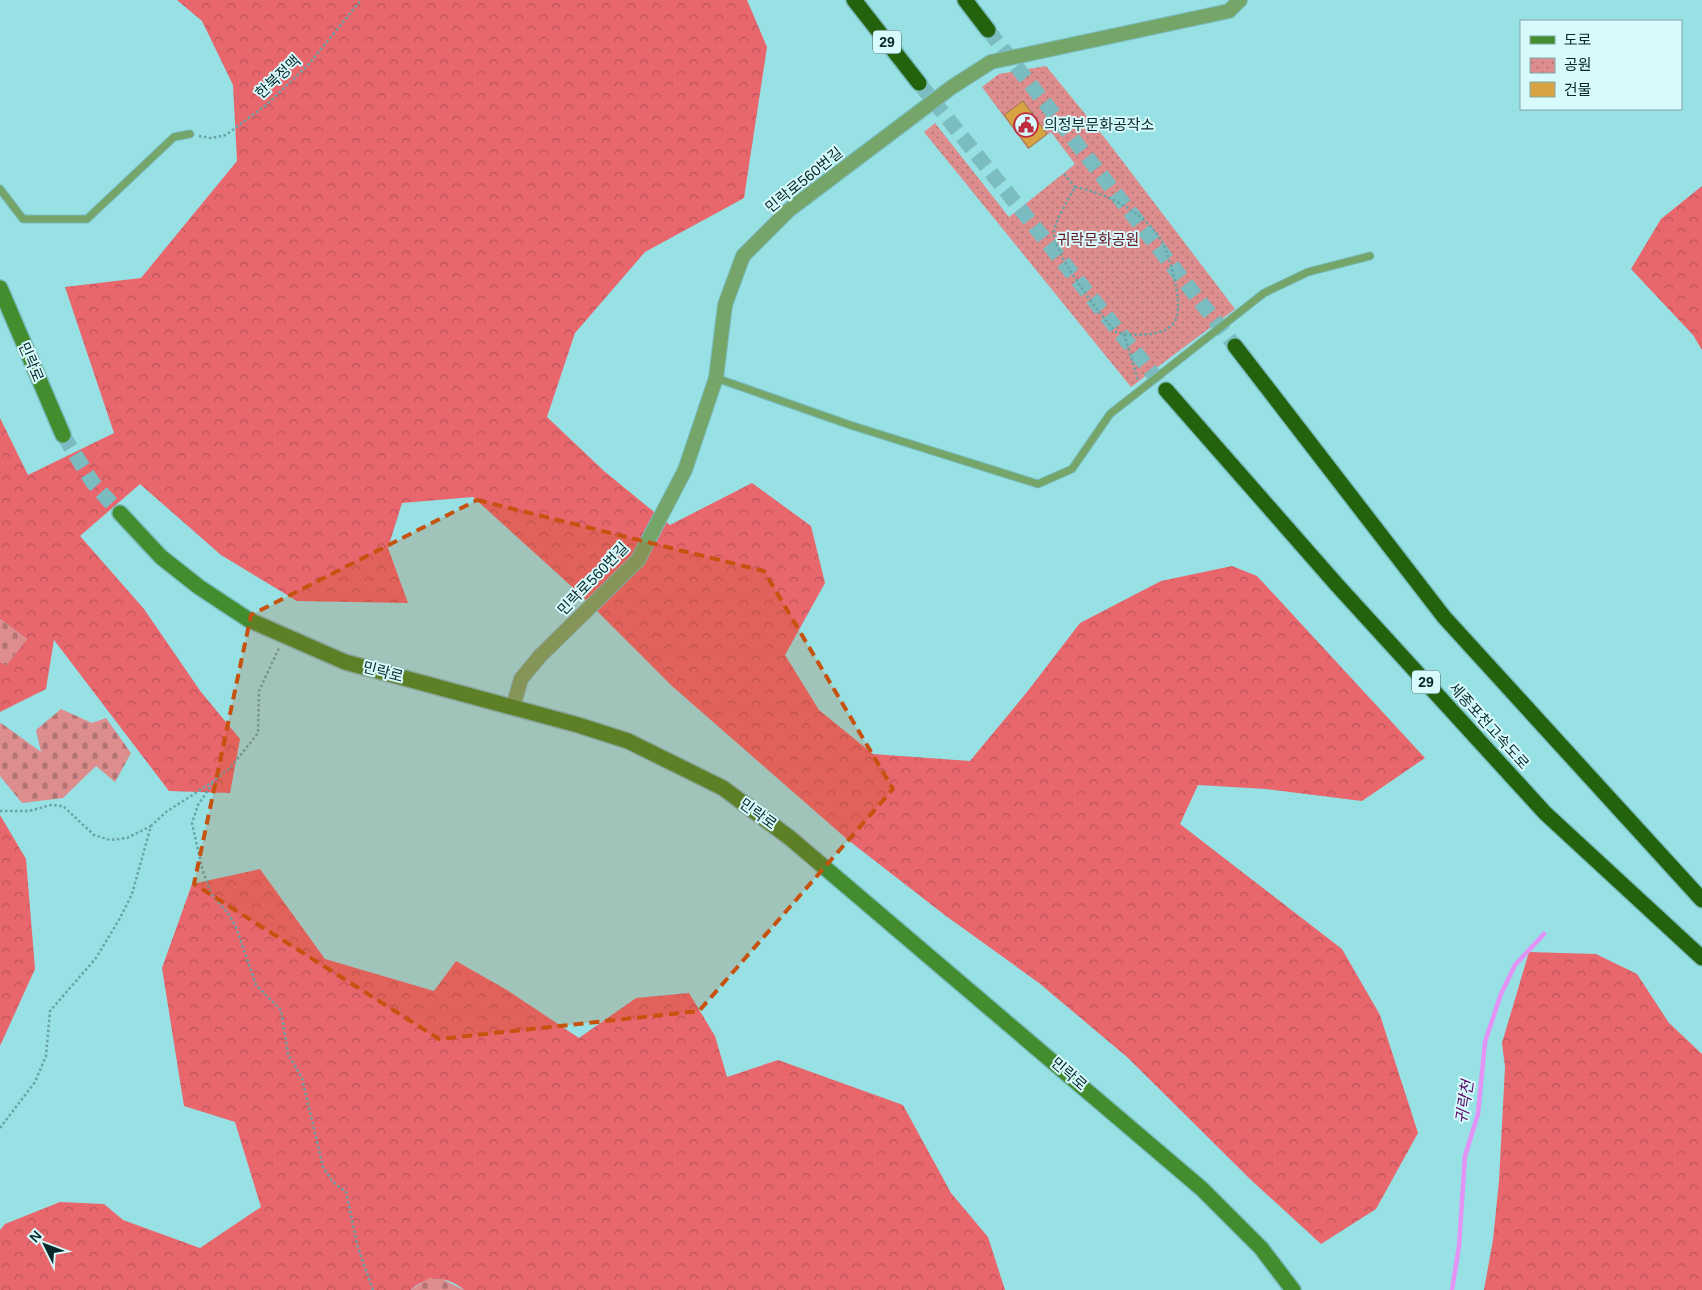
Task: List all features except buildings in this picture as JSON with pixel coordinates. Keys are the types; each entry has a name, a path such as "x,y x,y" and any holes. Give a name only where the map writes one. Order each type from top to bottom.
{"highway":[{"name":"29","path":"854,0 919,83"},
{"path":"965,0 988,30"},
{"path":"1235,346 1444,618 1702,900"},
{"name":"세종포천고속도로","path":"1166,390 1337,585 1545,813 1702,958"}],"main road":[{"name":"민락로","path":"0,288 63,435"},
{"name":"민락로","path":"120,513 161,557 199,587 249,620 345,662 513,707 628,741 723,788 790,838 1202,1188 1261,1248 1293,1290"}],"street":[{"name":"민락로560번길","path":"513,707 521,679 540,656 638,560 685,470 716,378 725,305 743,256 789,210 952,87 991,62 1229,11 1240,0"}],"lane":[{"path":"0,189 23,219 87,219 174,137 190,134"},
{"path":"716,378 850,425 1038,484 1072,469 1110,414 1264,293 1308,272 1370,256"}],"path":[{"name":"한북정맥","path":"190,134 211,138 226,135 261,109 308,65 360,0"},
{"path":"1064,174 1075,187 1099,192 1139,216 1157,234 1168,253 1178,298 1176,320 1166,329 1124,334 1116,332 1064,261 1055,245 1054,232 1075,187"},
{"path":"1124,334 1141,389"},
{"path":"0,811 29,811 52,805 63,806 94,835 110,840 127,838 151,826 166,812 215,780 231,767 258,733 259,691 285,636"},
{"path":"215,780 198,805 192,823 202,868 211,894 228,913 236,927 245,947 256,985 281,1010 288,1054 302,1078 323,1167 333,1182 346,1192 358,1248 373,1290"},
{"path":"0,1128 35,1082 46,1056 50,1011 96,958 132,894 151,826"}],"highlighted area":[{"path":"477,500 764,571 893,789 699,1011 439,1039 194,884 251,615"}],"green space":[{"path":"177,0 747,0 767,47 744,198 645,252 575,333 547,417 604,471 670,525 752,483 811,526 825,583 785,655 819,710 873,754 970,761 1027,692 1080,623 1161,581 1232,566 1257,576 1425,758 1362,801 1266,789 1198,785 1180,824 1342,949 1380,1015 1418,1133 1376,1209 1321,1244 1251,1180 1127,1057 1039,983 946,916 848,840 672,686 581,595 473,497 402,503 388,548 408,603 297,601 221,555 140,484 80,536 144,609 201,692 240,739 230,793 169,791 54,640 46,689 0,712 0,662 6,665 27,639 0,619 0,418 28,475 114,433 65,287 141,278 237,161 233,85 202,21"},
{"name":"귀락문화공원","path":"1046,66 1108,142 1235,309 1131,387 924,132 935,123 1009,217 1075,164 1051,132 1028,149 982,87 999,74"},
{"path":"1702,186 1702,350 1693,335 1631,269 1661,219"},
{"path":"0,619 27,639 6,665 0,662"},
{"path":"61,709 92,723 106,718 131,753 115,782 96,766 63,798 22,803 0,776 0,725 1,723 41,752 36,730"},
{"path":"0,815 26,859 35,969 0,1046"},
{"path":"260,869 325,959 434,991 456,961 507,990 579,1038 636,998 689,993 715,1036 727,1077 778,1060 903,1105 951,1193 988,1237 1005,1290 464,1290 451,1282 438,1279 424,1282 411,1290 0,1290 0,1230 5,1224 60,1202 104,1204 123,1220 200,1248 261,1207 235,1122 184,1106 162,968 192,884"},
{"path":"1529,952 1596,954 1637,974 1669,1023 1702,1054 1702,1290 1484,1290 1493,1240 1499,1181 1505,1067 1502,1043"},
{"path":"429,1278 442,1279 464,1290 411,1290"}],"waterway":[{"name":"귀락천","path":"1452,1290 1459,1246 1465,1156 1478,1114 1485,1042 1501,994 1515,965 1544,934"}],"tunnel":[{"path":"988,30 1235,346"},
{"path":"919,83 1166,390"},
{"path":"63,435 93,483 120,513"}],"place":[{"name":"의정부문화공작소","path":"1026,125"}]}
